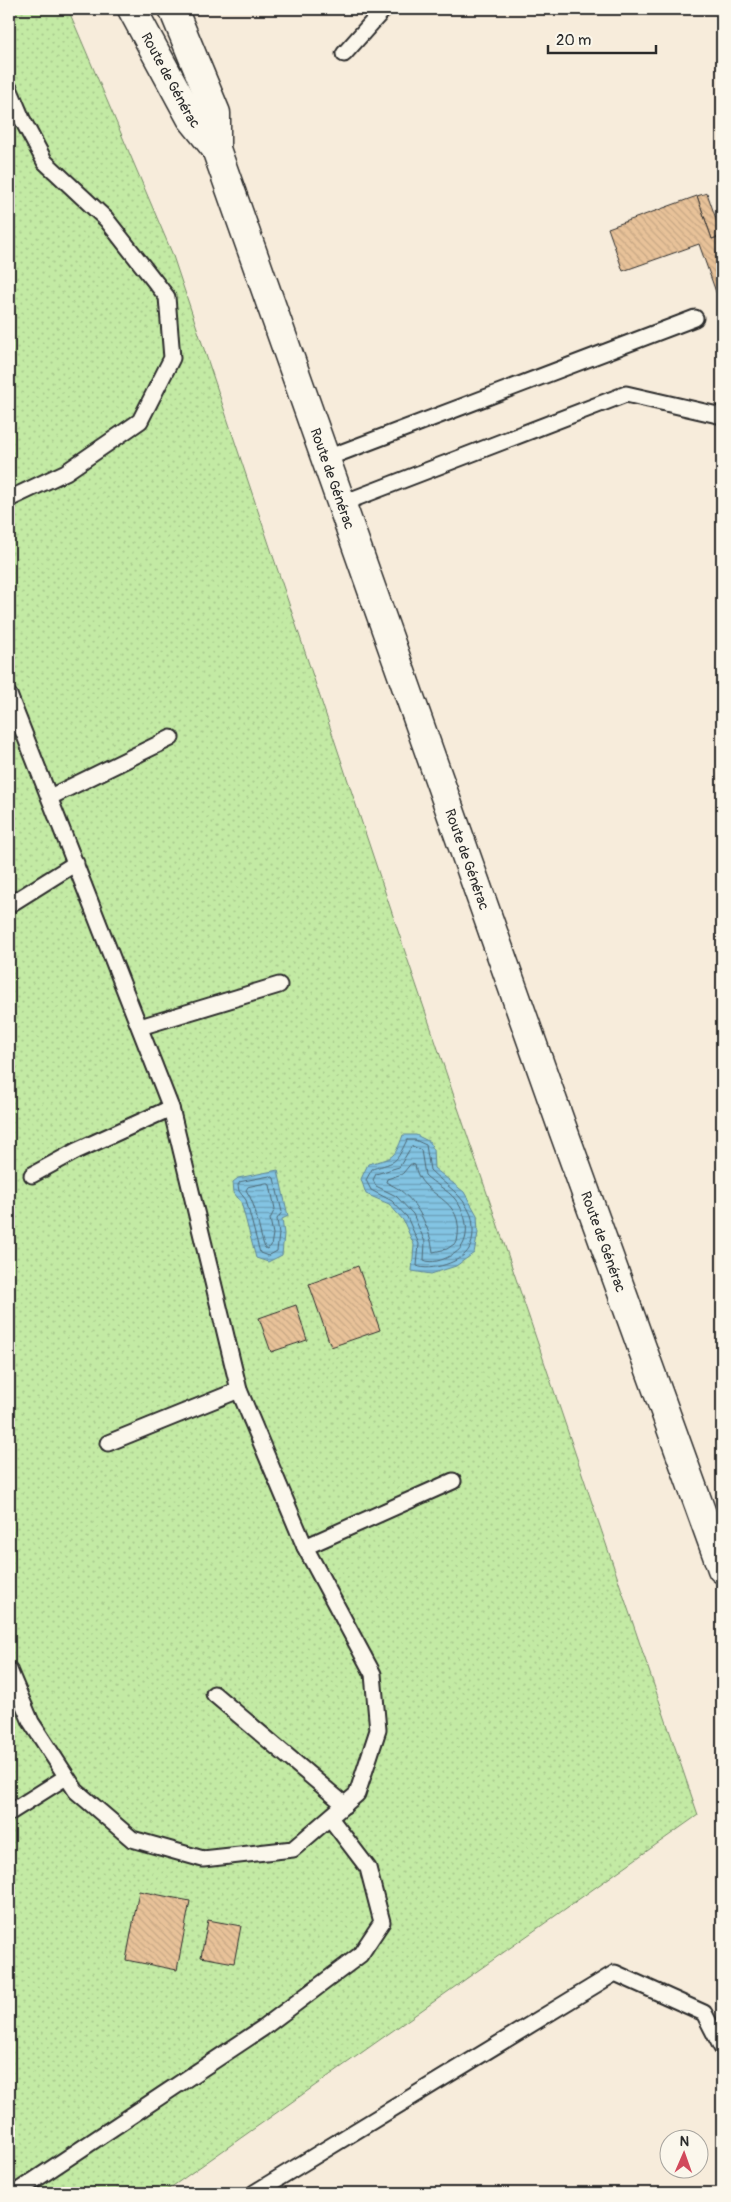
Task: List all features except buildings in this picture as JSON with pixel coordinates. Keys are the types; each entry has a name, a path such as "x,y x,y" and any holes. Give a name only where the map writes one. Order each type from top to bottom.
{"street":[{"name":"Route de Générac","path":"173,9 216,113 216,149 343,503 558,1118 722,1569"},
{"name":"Route de Générac","path":"135,14 190,118 216,149"}],"lane":[{"path":"344,54 384,9"},
{"path":"9,88 22,120 44,162 106,219 168,297 172,358 140,421 66,472 9,500"},
{"path":"327,458 695,318"},
{"path":"343,503 626,394 722,416"},
{"path":"9,695 172,1108 239,1390 305,1547 373,1674 378,1730 357,1794 293,1849 204,1859 132,1839 76,1791 31,1722 9,1670"},
{"path":"50,797 172,738"},
{"path":"9,905 76,862"},
{"path":"140,1027 279,984"},
{"path":"32,1175 76,1151 172,1108"},
{"path":"108,1443 239,1390"},
{"path":"305,1547 454,1481"},
{"path":"214,1694 345,1805"},
{"path":"9,1813 66,1777"},
{"path":"15,2193 263,2028 360,1955 382,1922 368,1868 330,1818"},
{"path":"254,2193 615,1973 704,2013 722,2048"}],"green space":[{"path":"9,9 68,9 172,253 401,940 698,1815 163,2193 9,2193"}],"water":[{"path":"403,1135 416,1135 430,1142 433,1149 434,1168 464,1192 477,1215 478,1233 474,1253 456,1266 431,1274 412,1271 414,1245 403,1220 389,1204 366,1194 361,1179 368,1164 387,1159 394,1154"},
{"path":"278,1170 288,1216 282,1219 284,1234 282,1255 268,1262 256,1258 241,1202 234,1193 233,1182 238,1178"}]}
